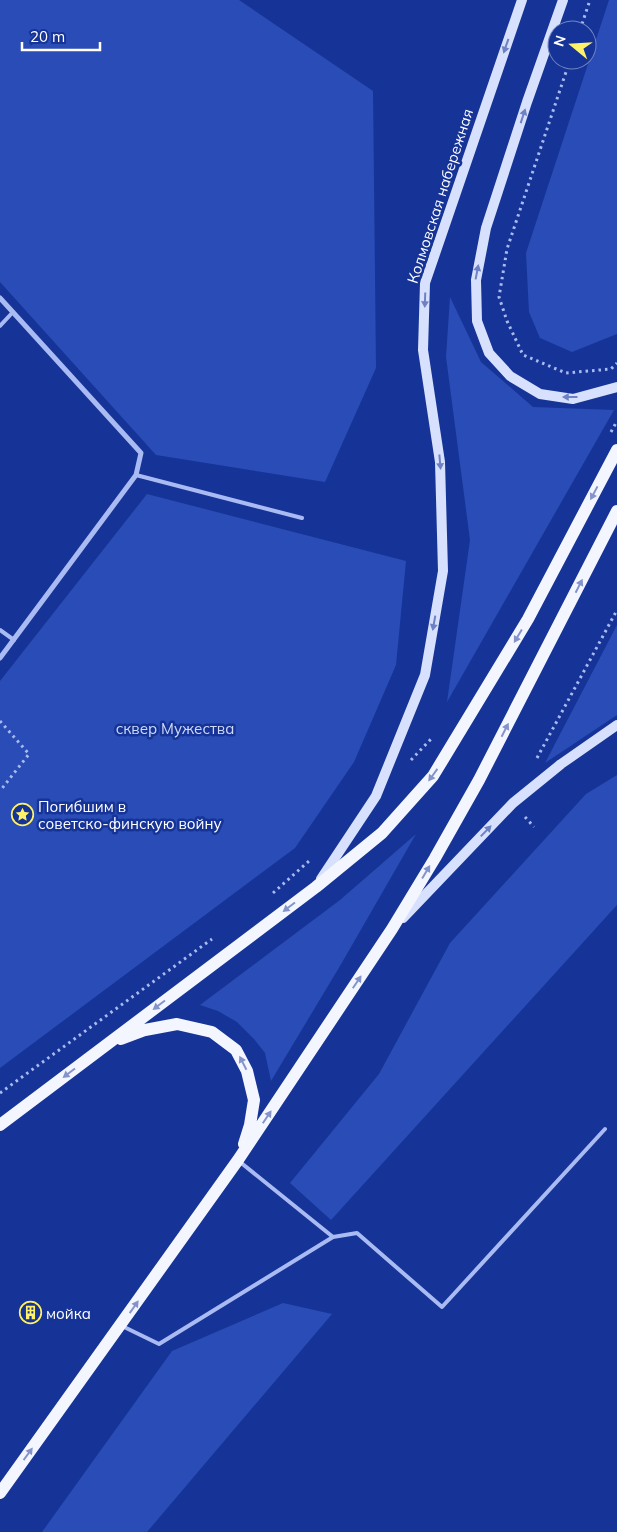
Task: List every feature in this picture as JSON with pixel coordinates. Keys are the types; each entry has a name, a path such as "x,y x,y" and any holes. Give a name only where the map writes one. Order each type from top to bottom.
{"main road":[{"name":"Колмовская набережная","path":"316,887 376,796 425,675 443,571 440,462 423,350 425,284 522,0"},
{"path":"563,0 486,228 476,280 477,321 489,353 510,376 540,394 573,399 617,387"},
{"path":"0,1125 316,887 382,833 433,776 528,619 617,450"},
{"path":"0,1493 238,1160 392,929 479,780 617,511"},
{"path":"392,929 513,803 561,764 617,725"},
{"path":"108,1044 145,1030 177,1024 212,1032 236,1050 247,1071 254,1100 250,1125 238,1160"}],"street":[{"path":"0,298 141,453 136,475 0,658"}],"lane":[{"path":"0,326 13,312"},
{"path":"136,475 302,518"},
{"path":"0,630 14,640"},
{"path":"121,1326 159,1344 333,1237 357,1233 442,1307 605,1129"},
{"path":"238,1160 333,1237"}],"path":[{"path":"583,20 590,0"},
{"path":"567,70 507,249 499,297 507,321 523,354 566,373 611,369 617,363"},
{"path":"608,438 617,421"},
{"path":"536,759 617,610"},
{"path":"0,721 28,754 0,791"},
{"path":"408,763 433,737"},
{"path":"271,894 313,857"},
{"path":"0,1093 217,935"}],"green space":[{"path":"0,0 239,0 373,91 376,368 325,482 156,455 0,282"},
{"path":"609,0 617,0 617,334 572,352 540,338 529,312 526,253 586,70 597,70 597,37"},
{"path":"450,297 481,362 533,407 614,410 447,702 470,540 446,357"},
{"name":"сквер Мужества","path":"147,494 406,561 396,665 354,762 295,848 0,1068 0,681"},
{"path":"617,625 617,715 545,763"},
{"path":"617,775 617,905 331,1220 290,1183 379,1074 450,943 586,794"},
{"path":"416,834 271,1081 265,1053 254,1039 237,1022 218,1011 200,1005 340,900"},
{"path":"283,1303 332,1314 147,1532 42,1532 172,1351"}],"place":[{"name":"Погибшим в советско-финскую войну","path":"22,815"},
{"name":"мойка","path":"30,1313"}]}
